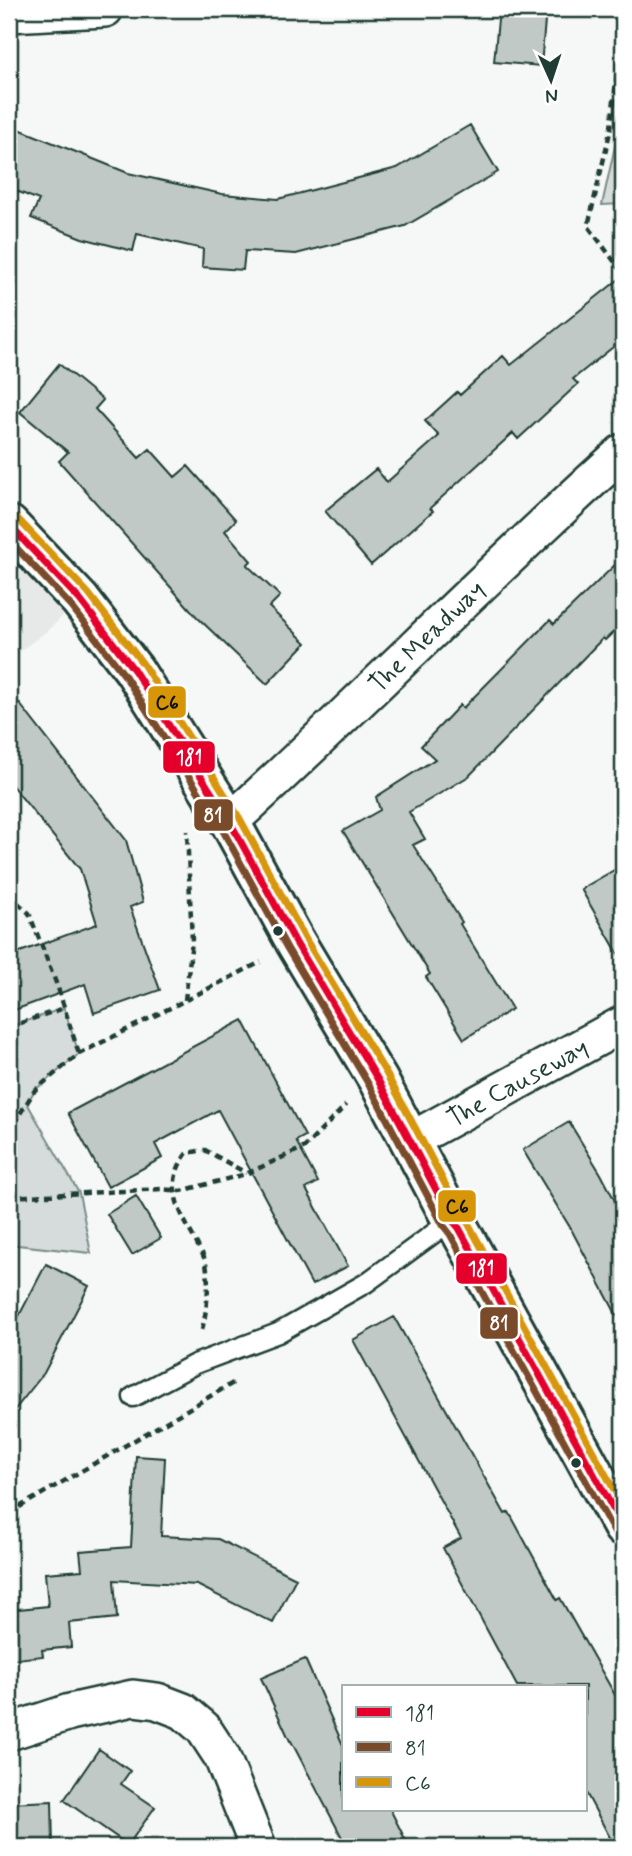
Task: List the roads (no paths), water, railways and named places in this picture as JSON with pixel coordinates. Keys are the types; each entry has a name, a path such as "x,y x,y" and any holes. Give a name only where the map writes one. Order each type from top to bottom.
{"street":[{"path":"9,14 105,9"},
{"name":"The Meadway","path":"230,822 530,536 623,452"},
{"path":"9,525 80,600 113,641 230,822 296,943 379,1080 452,1220 466,1240 623,1527"},
{"name":"The Causeway","path":"411,1140 623,1024"},
{"path":"9,1732 70,1712 133,1698 157,1701 183,1711 203,1728 222,1757 258,1847"}],"lane":[{"path":"133,1397 195,1364 278,1333 366,1283 452,1220"}]}
